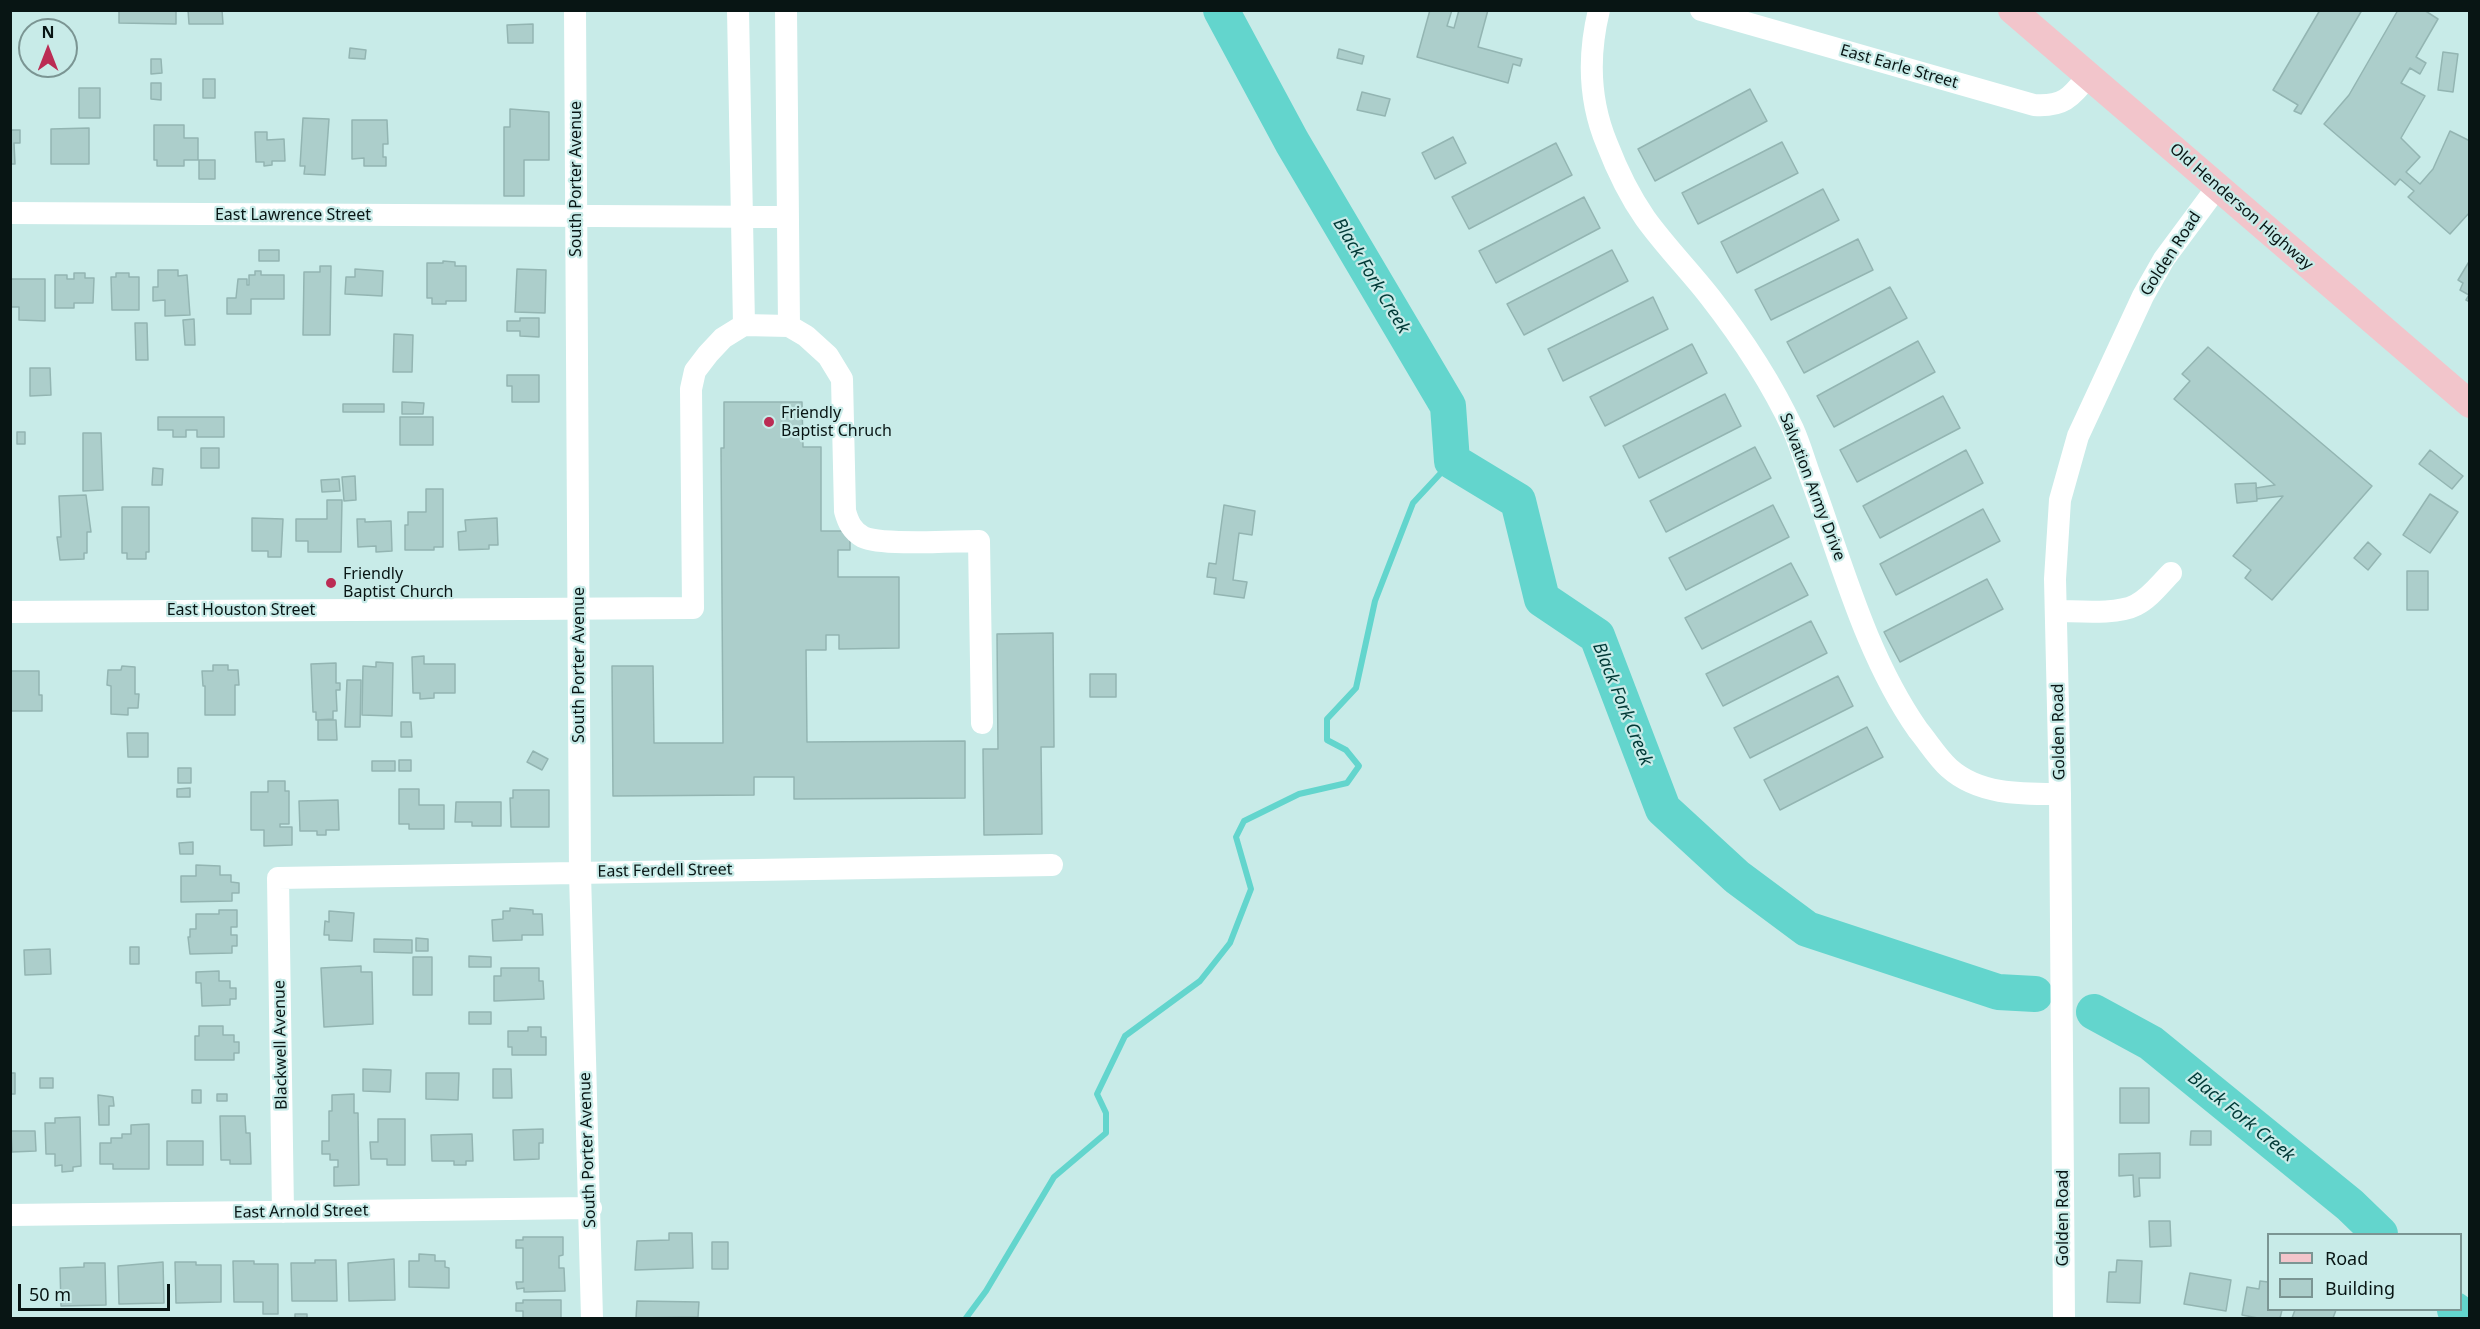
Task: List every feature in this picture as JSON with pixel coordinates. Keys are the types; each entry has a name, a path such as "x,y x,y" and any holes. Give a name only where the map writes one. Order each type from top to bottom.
{"main road":[{"name":"Old Henderson Highway","path":"2012,10 2469,404"}],"street":[{"name":"South Porter Avenue","path":"575,10 580,873 591,1208 592,1318"},
{"path":"738,10 744,325 789,326 806,336 828,356 842,379 845,511 853,530 864,537 884,541 979,541 982,723"},
{"path":"786,10 789,326"},
{"name":"Salvation Army Drive","path":"1599,10 1591,56 1591,78 1598,120 1606,143 1645,218 1725,316 1771,388 1793,431 1866,629 1893,690 1906,713 1940,758 1950,769 1963,777 1984,786 2018,794 2060,794"},
{"name":"East Earle Street","path":"1701,10 2034,105 2058,104 2066,101 2088,76"},
{"name":"Golden Road","path":"2064,1318 2060,794 2055,611 2055,550 2060,500 2078,436 2151,280 2177,240 2218,186"},
{"name":"East Lawrence Street","path":"10,213 788,217"},
{"name":"East Houston Street","path":"10,612 693,608 691,389 695,371 708,354 723,338 744,325"},
{"path":"2055,611 2117,610 2132,607 2145,599 2171,573"},
{"name":"East Ferdell Street","path":"278,878 1052,865"},
{"name":"Blackwell Avenue","path":"278,878 283,1212"},
{"name":"East Arnold Street","path":"10,1215 591,1208"}],"building":[{"path":"119,10 176,10 176,24 119,23"},
{"path":"188,10 222,10 223,24 189,24"},
{"path":"1430,10 1452,10 1447,26 1454,28 1459,10 1488,10 1478,47 1522,59 1520,66 1513,64 1508,83 1417,57"},
{"path":"2320,10 2362,10 2301,114 2294,111 2298,105 2273,90"},
{"path":"2398,10 2424,10 2438,19 2416,57 2426,63 2420,74 2410,68 2401,83 2425,96 2401,138 2420,157 2406,172 2420,184 2433,169 2450,131 2470,141 2470,212 2450,234 2408,197 2414,191 2400,179 2395,185 2324,124 2349,95"},
{"path":"533,24 533,43 508,43 507,25"},
{"path":"350,48 366,50 365,59 349,58"},
{"path":"1339,49 1364,56 1362,64 1337,58"},
{"path":"2443,52 2458,54 2453,92 2438,90"},
{"path":"151,59 161,59 162,73 151,74"},
{"path":"203,79 215,79 215,98 203,98"},
{"path":"151,83 161,83 161,100 151,99"},
{"path":"79,88 100,88 100,118 79,118"},
{"path":"1750,89 1767,121 1655,181 1638,149"},
{"path":"1362,92 1390,99 1385,116 1357,110"},
{"path":"510,109 549,112 549,160 524,160 524,196 504,196 504,127 510,127"},
{"path":"303,118 329,119 325,175 304,174 305,166 300,166"},
{"path":"352,120 387,120 388,144 383,144 386,166 364,166 364,158 352,159"},
{"path":"154,125 184,125 184,138 198,138 198,160 184,160 184,166 157,166 157,160 154,160"},
{"path":"89,128 89,164 51,164 51,129"},
{"path":"10,130 20,130 20,143 14,143 15,164 10,164"},
{"path":"255,132 267,132 267,140 284,139 285,161 272,161 272,165 264,166 264,162 256,162"},
{"path":"1453,137 1466,163 1435,179 1422,153"},
{"path":"1782,142 1798,173 1698,224 1682,193"},
{"path":"1556,143 1572,175 1469,229 1452,197"},
{"path":"199,160 215,160 215,179 199,179"},
{"path":"1823,189 1839,220 1737,273 1721,242"},
{"path":"1584,197 1600,228 1496,283 1479,251"},
{"path":"1858,239 1873,270 1771,320 1755,290"},
{"path":"259,250 279,250 279,261 259,261"},
{"path":"1612,250 1628,281 1524,335 1507,304"},
{"path":"2470,260 2470,302 2466,300 2469,295 2460,290 2463,283 2458,280"},
{"path":"443,261 455,262 455,266 466,266 466,301 432,304 432,298 427,298 427,263 443,263"},
{"path":"320,266 331,266 330,335 303,335 304,272 320,272"},
{"path":"355,269 383,271 382,296 345,294 346,277 355,277"},
{"path":"517,269 546,270 545,313 515,312"},
{"path":"158,270 178,270 178,276 187,275 190,315 165,316 165,300 153,301 153,287 158,287"},
{"path":"255,271 261,271 261,275 284,275 284,299 251,299 251,314 227,314 227,298 236,298 238,279 247,279 247,285 249,285 249,275 255,275"},
{"path":"74,273 85,273 85,278 94,278 93,303 74,303 74,308 55,308 55,275 67,275 67,279 74,279"},
{"path":"116,273 129,273 129,277 139,277 139,310 112,310 111,277 116,277"},
{"path":"10,279 45,279 45,321 19,320 19,307 10,307"},
{"path":"1890,287 1907,318 1804,373 1787,342"},
{"path":"1653,297 1668,329 1563,381 1548,349"},
{"path":"520,318 539,318 539,337 520,336 520,331 507,331 507,321 520,321"},
{"path":"194,319 195,345 185,345 183,320"},
{"path":"135,323 147,323 148,360 136,360"},
{"path":"394,334 413,335 412,372 393,372"},
{"path":"1918,341 1935,372 1834,427 1817,396"},
{"path":"1692,344 1707,373 1605,426 1590,397"},
{"path":"2208,347 2372,486 2272,600 2245,578 2251,570 2233,556 2283,496 2257,499 2256,488 2275,485 2174,399 2190,381 2182,374"},
{"path":"30,368 50,368 51,395 30,396"},
{"path":"507,375 539,375 539,402 512,402 512,386 507,386"},
{"path":"1725,394 1741,426 1639,478 1623,446"},
{"path":"1943,396 1960,428 1857,482 1840,450"},
{"path":"402,402 424,403 423,414 402,414"},
{"path":"724,402 802,402 803,447 821,447 821,531 850,531 850,550 838,550 838,577 899,577 899,648 839,649 839,635 826,635 826,650 806,650 807,742 965,741 965,798 794,799 794,777 754,777 754,795 613,796 612,666 653,666 654,743 723,743 721,448 724,448"},
{"path":"343,404 384,404 384,412 343,412"},
{"path":"158,417 224,417 224,437 197,437 197,430 186,430 186,437 173,437 173,430 158,430"},
{"path":"400,417 433,417 433,445 400,445"},
{"path":"17,432 25,432 25,444 17,444"},
{"path":"83,433 101,433 103,490 83,491"},
{"path":"1755,447 1771,478 1666,532 1650,501"},
{"path":"201,448 219,448 219,468 201,468"},
{"path":"1966,450 1983,483 1880,538 1863,506"},
{"path":"2430,450 2463,476 2452,489 2419,464"},
{"path":"153,468 163,469 162,485 152,485"},
{"path":"355,476 356,500 344,501 342,477"},
{"path":"339,479 340,491 322,492 321,480"},
{"path":"2256,483 2257,501 2237,503 2235,484"},
{"path":"426,489 443,489 443,547 434,547 434,550 405,550 405,525 408,525 408,512 426,512"},
{"path":"2430,494 2458,512 2430,553 2403,535"},
{"path":"86,495 91,532 87,532 87,553 84,553 84,559 60,560 57,537 61,537 59,496"},
{"path":"327,500 342,500 341,552 308,552 308,541 296,541 296,519 327,519"},
{"path":"1224,505 1255,511 1252,535 1239,533 1233,580 1247,582 1244,598 1214,594 1216,578 1207,577 1209,563 1216,564"},
{"path":"1773,505 1789,537 1686,590 1669,558"},
{"path":"122,507 149,507 149,552 146,552 146,559 127,559 127,553 122,553"},
{"path":"1983,509 2000,541 1896,595 1880,564"},
{"path":"252,518 283,519 281,557 268,557 268,551 252,551"},
{"path":"497,518 498,545 489,545 489,549 459,550 458,532 466,531 465,520"},
{"path":"357,519 365,519 365,522 391,521 392,551 376,552 376,546 358,547"},
{"path":"2368,542 2381,554 2368,570 2354,558"},
{"path":"1791,563 1808,595 1702,649 1685,618"},
{"path":"2407,571 2428,571 2428,610 2407,610"},
{"path":"1987,579 2003,609 1900,662 1884,632"},
{"path":"1811,621 1827,653 1723,706 1706,674"},
{"path":"1053,633 1054,747 1041,747 1042,834 984,835 983,749 998,749 997,634"},
{"path":"424,656 424,664 455,664 455,693 434,693 434,698 420,699 420,693 413,693 412,657"},
{"path":"376,662 393,663 392,716 362,715 363,666 376,667"},
{"path":"336,663 336,683 340,683 340,690 336,690 337,711 333,711 333,719 316,720 316,712 313,712 311,664"},
{"path":"213,665 228,665 228,670 238,670 239,685 235,685 235,715 205,715 205,686 203,686 202,671 213,671"},
{"path":"122,666 135,667 135,694 139,694 138,708 128,708 128,715 111,714 111,686 107,685 108,670 121,670"},
{"path":"10,671 39,671 42,711 10,711"},
{"path":"1090,674 1116,674 1116,697 1090,697"},
{"path":"1838,676 1853,706 1750,758 1734,728"},
{"path":"347,680 361,680 360,727 345,727"},
{"path":"318,720 336,720 337,740 318,740"},
{"path":"401,722 411,722 412,737 401,737"},
{"path":"1867,727 1883,757 1780,810 1764,780"},
{"path":"127,733 148,733 148,757 128,757"},
{"path":"533,751 548,759 542,770 527,762"},
{"path":"399,760 411,760 411,771 399,771"},
{"path":"372,761 395,761 395,771 372,771"},
{"path":"178,768 191,768 191,783 178,783"},
{"path":"268,781 285,781 285,791 289,791 289,824 280,824 280,827 292,827 292,845 264,846 264,830 251,830 251,792 268,792"},
{"path":"190,788 190,797 177,797 177,789"},
{"path":"399,789 419,789 419,805 444,805 444,829 409,829 409,824 399,824"},
{"path":"513,790 549,790 549,827 511,827 510,798 513,798"},
{"path":"338,800 339,830 326,830 326,835 317,835 317,831 300,831 299,801"},
{"path":"456,802 501,802 501,826 472,826 472,822 455,822"},
{"path":"193,842 193,854 180,854 179,843"},
{"path":"196,865 220,866 220,875 231,875 231,882 239,883 239,893 232,893 232,901 181,902 181,876 196,876"},
{"path":"510,908 533,910 533,914 542,914 543,935 522,935 522,940 493,941 492,920 503,919 503,911 510,911"},
{"path":"219,910 237,910 237,927 231,927 231,935 237,935 237,946 232,946 232,953 190,954 188,937 190,937 190,929 196,929 196,914 219,914"},
{"path":"329,911 354,913 352,941 329,940 329,935 324,935 325,921 329,922"},
{"path":"416,938 428,939 428,951 416,951"},
{"path":"374,939 412,940 412,953 374,952"},
{"path":"130,947 139,947 139,964 130,964"},
{"path":"50,949 51,974 25,975 24,950"},
{"path":"469,956 491,957 491,967 469,967"},
{"path":"413,957 432,957 432,995 413,995"},
{"path":"361,966 361,972 372,972 373,1024 324,1027 321,968"},
{"path":"501,968 539,968 539,981 543,981 544,999 494,1001 494,976 501,976"},
{"path":"219,971 219,981 230,981 230,988 236,988 236,999 230,999 230,1005 202,1006 201,983 196,983 196,972"},
{"path":"469,1012 491,1012 491,1024 469,1024"},
{"path":"199,1026 223,1026 223,1035 234,1035 234,1042 239,1042 239,1053 234,1053 234,1060 195,1060 195,1036 199,1036"},
{"path":"528,1027 541,1027 541,1037 546,1037 546,1055 512,1055 512,1047 508,1047 508,1031 528,1031"},
{"path":"363,1069 391,1070 390,1092 363,1091"},
{"path":"493,1069 511,1069 512,1098 493,1098"},
{"path":"10,1073 15,1073 15,1094 10,1094"},
{"path":"426,1073 459,1073 458,1100 426,1099"},
{"path":"40,1078 53,1078 53,1088 40,1088"},
{"path":"2120,1088 2149,1088 2149,1123 2120,1123"},
{"path":"192,1090 201,1090 201,1103 192,1103"},
{"path":"217,1094 227,1094 227,1101 217,1101"},
{"path":"354,1094 354,1113 358,1113 359,1185 334,1186 334,1167 338,1167 338,1160 330,1160 330,1154 322,1154 322,1141 329,1141 329,1111 332,1111 332,1095"},
{"path":"98,1095 113,1097 114,1106 109,1106 109,1125 99,1125"},
{"path":"220,1116 245,1116 246,1133 250,1133 251,1164 230,1164 230,1160 221,1160"},
{"path":"80,1117 81,1166 73,1167 73,1171 62,1172 62,1165 55,1166 55,1154 46,1154 45,1123 55,1123 55,1118"},
{"path":"378,1119 405,1119 405,1165 387,1165 387,1159 371,1159 370,1142 378,1142"},
{"path":"149,1124 149,1169 113,1169 113,1164 100,1164 100,1143 111,1143 111,1138 122,1138 122,1134 131,1134 131,1125"},
{"path":"543,1129 543,1143 539,1143 539,1159 514,1160 513,1130"},
{"path":"11,1131 35,1131 36,1151 12,1152"},
{"path":"2191,1131 2211,1131 2211,1145 2190,1145"},
{"path":"472,1134 473,1161 466,1161 466,1165 454,1165 454,1161 432,1161 431,1135"},
{"path":"167,1141 203,1141 203,1165 167,1165"},
{"path":"2160,1153 2160,1178 2139,1178 2140,1196 2134,1197 2133,1175 2119,1176 2119,1154"},
{"path":"2149,1221 2170,1221 2171,1246 2150,1247"},
{"path":"669,1233 692,1233 693,1268 635,1270 637,1241 669,1240"},
{"path":"523,1237 563,1237 563,1255 559,1256 559,1268 564,1268 565,1291 524,1292 524,1288 517,1289 516,1282 523,1282 523,1248 516,1248 516,1240 523,1240"},
{"path":"712,1242 728,1242 728,1269 712,1269"},
{"path":"419,1254 435,1255 435,1261 445,1261 445,1267 449,1268 449,1288 409,1287 409,1261 419,1261"},
{"path":"394,1259 395,1300 349,1301 348,1263"},
{"path":"315,1260 336,1260 337,1301 292,1301 291,1263 315,1263"},
{"path":"2117,1260 2142,1261 2140,1303 2107,1302 2109,1272 2116,1272"},
{"path":"233,1261 278,1264 278,1314 263,1314 263,1302 234,1302"},
{"path":"163,1262 164,1303 119,1304 118,1266"},
{"path":"175,1262 221,1265 221,1302 176,1303"},
{"path":"84,1263 105,1263 106,1305 61,1306 60,1268 84,1267"},
{"path":"2190,1273 2231,1280 2226,1311 2184,1304"},
{"path":"2260,1281 2267,1282 2267,1311 2282,1311 2280,1318 2242,1315 2247,1287 2259,1289"},
{"path":"523,1300 561,1300 561,1318 523,1318 523,1311 516,1311 516,1303 523,1303"},
{"path":"637,1301 699,1302 698,1317 636,1318"},
{"path":"2295,1311 2336,1311 2333,1318 2292,1318"},
{"path":"295,1314 307,1314 307,1318 295,1318"}],"waterway":[{"name":"Black Fork Creek","path":"1221,10 1292,142 1448,406 1452,461 1518,501 1542,599 1597,636 1663,809 1737,877 1807,929 1998,992 2035,994"},
{"path":"966,1318 986,1291 1054,1177 1106,1133 1106,1113 1097,1094 1125,1036 1200,981 1230,943 1251,889 1236,837 1244,821 1299,794 1347,783 1359,766 1346,750 1327,740 1327,719 1356,688 1375,601 1413,503 1452,461"},
{"name":"Black Fork Creek","path":"2094,1012 2151,1043 2350,1205 2379,1233"},
{"name":"Black Fork Creek","path":"2456,1311 2465,1318"}],"place":[{"name":"Friendly Baptist Chruch","path":"769,422"},
{"name":"Friendly Baptist Church","path":"331,583"}]}
